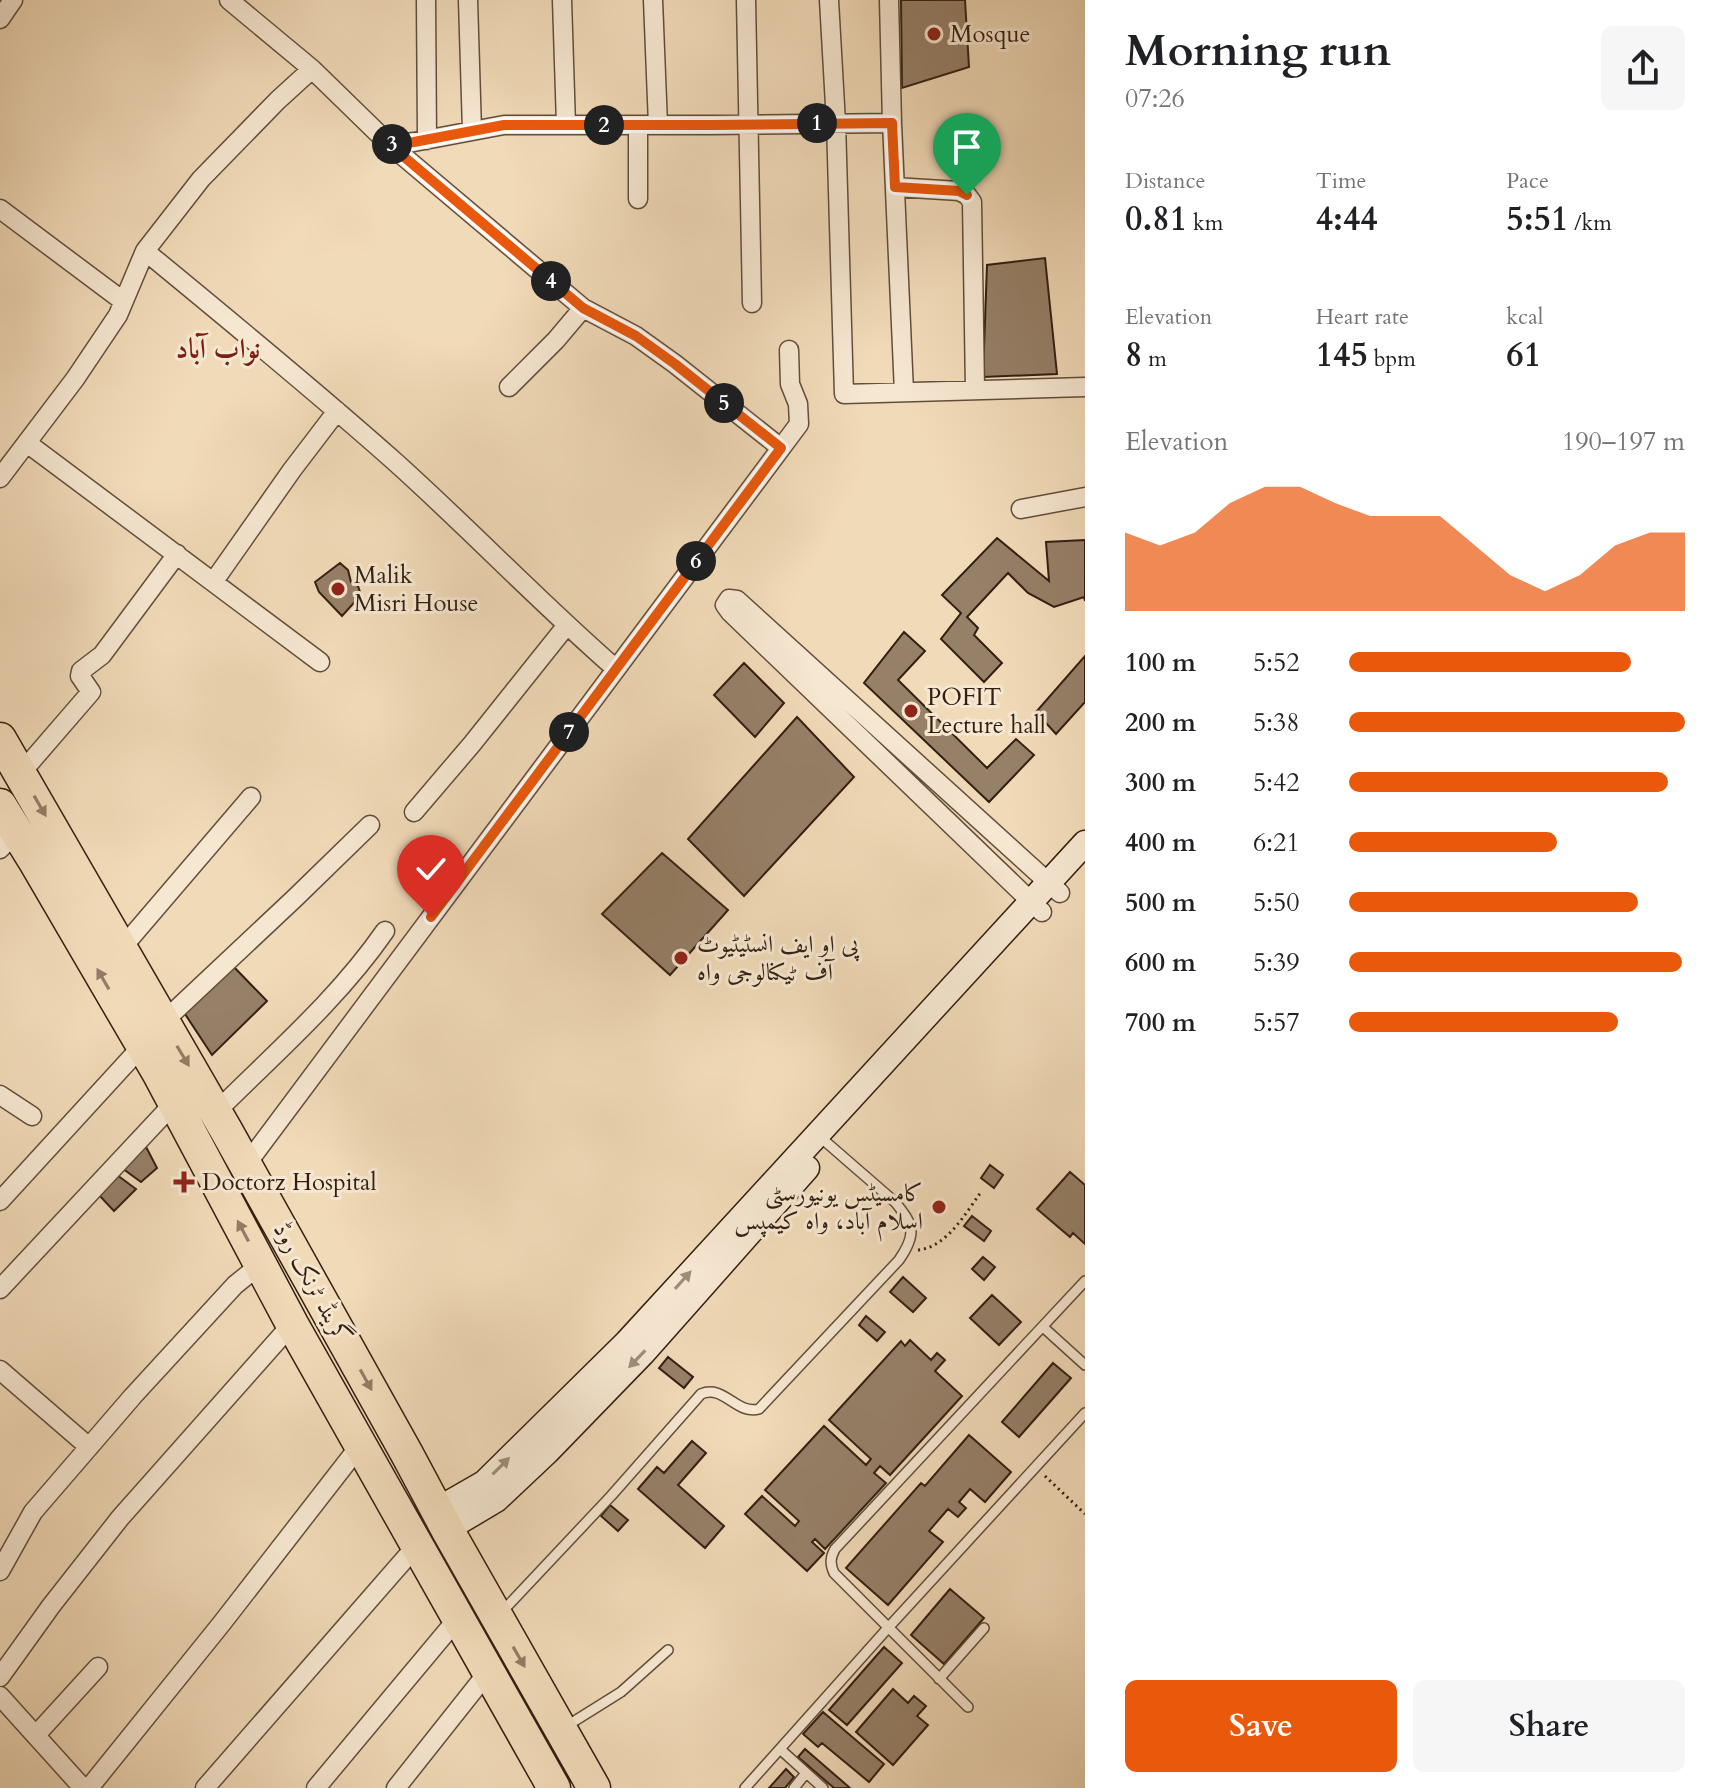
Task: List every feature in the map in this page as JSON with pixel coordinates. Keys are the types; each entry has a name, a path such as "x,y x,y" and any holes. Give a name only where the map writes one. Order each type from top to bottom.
{"highway":[{"name":"گرینڈ ٹرنک روڈ","path":"0,739 121,949 174,1103 292,1324 554,1788"},
{"name":"گرینڈ ٹرنک روڈ","path":"5,828 152,1034 216,1112 594,1788"},
{"path":"368,1457 407,1454"}],"street":[{"path":"0,19 13,0"},
{"path":"229,0 312,69 390,145 583,308 636,336 781,448"},
{"path":"426,0 427,140"},
{"path":"468,0 472,131"},
{"path":"562,0 566,125"},
{"path":"653,0 658,125"},
{"path":"746,0 752,303"},
{"path":"829,0 844,394 1085,387"},
{"path":"889,0 904,392"},
{"path":"0,478 75,379 118,315 145,251 201,179 312,69"},
{"path":"390,145 504,125 892,123"},
{"path":"638,125 638,199"},
{"path":"895,187 959,191 972,202 975,390"},
{"path":"0,209 123,301"},
{"path":"145,251 395,462 616,669"},
{"path":"509,387 583,308"},
{"path":"246,1165 799,424 798,404 790,384 789,350"},
{"path":"214,581 337,411"},
{"path":"27,443 320,662"},
{"path":"1021,509 1085,497"},
{"path":"21,773 91,692 80,676 81,671 102,655 177,554"},
{"path":"1037,907 730,612 725,605 729,599 737,600 1054,888"},
{"path":"414,812 567,625"},
{"path":"121,949 251,797"},
{"path":"0,1201 152,1034 370,825"},
{"path":"442,1520 484,1483 627,1342 823,1139 1054,888 1085,843"},
{"path":"1054,888 1085,866"},
{"path":"216,1112 332,996 369,955 385,931"},
{"path":"0,1095 32,1116"},
{"path":"0,1289 174,1103"},
{"path":"0,1571 33,1512 133,1396 235,1285 261,1264"},
{"path":"0,1677 120,1518 292,1324"},
{"path":"0,1370 89,1447"},
{"path":"89,1788 232,1611 368,1457"},
{"path":"205,1788 417,1545"},
{"path":"316,1788 458,1618"},
{"path":"36,1735 98,1667"},
{"path":"396,1788 488,1672"},
{"path":"0,1696 83,1788"}],"lane":[{"path":"496,1617 611,1496 701,1394 710,1390 743,1409 759,1409 899,1260 911,1239 912,1229 905,1215 895,1202 823,1139"},
{"path":"968,1707 834,1573 831,1557 1085,1281"},
{"path":"1043,1327 1085,1365"},
{"path":"745,1788 1085,1413"},
{"path":"939,1679 984,1628"},
{"path":"560,1730 621,1692 668,1650"},
{"path":"780,1749 823,1788"},
{"path":"794,1788 806,1773"}],"path":[{"path":"905,1251 934,1246 954,1228 981,1192"},
{"path":"1036,1468 1085,1514"}],"building":[{"name":"Mosque","path":"901,0 965,0 969,67 902,88"},
{"path":"1045,258 1057,374 983,377 987,265"},
{"path":"997,538 1049,581 1046,542 1085,540 1085,601 1084,597 1054,607 1028,593 1008,573 967,617 978,628 974,635 1002,663 984,682 941,639 961,613 942,595"},
{"name":"Malik Misri House","path":"340,563 348,570 351,582 358,586 361,595 342,616 319,592 315,582"},
{"name":"POFIT Lecture hall","path":"904,632 925,651 898,680 987,768 1016,739 1034,755 989,802 864,683"},
{"path":"1085,656 1085,702 1056,734 1036,712"},
{"path":"744,663 784,703 755,737 714,695"},
{"path":"797,717 854,777 744,896 688,839"},
{"path":"662,853 728,910 670,975 602,914"},
{"path":"231,964 267,1001 212,1055 183,1011"},
{"path":"144,1143 157,1168 141,1182 122,1168"},
{"path":"990,1165 1003,1175 994,1188 981,1178"},
{"path":"1070,1172 1085,1185 1085,1244 1073,1233 1070,1237 1037,1209"},
{"path":"117,1175 136,1189 114,1211 98,1194"},
{"path":"972,1216 991,1231 984,1241 964,1226"},
{"path":"983,1257 995,1267 984,1280 972,1269"},
{"path":"903,1277 926,1298 913,1312 890,1292"},
{"path":"992,1295 1021,1322 999,1345 970,1318"},
{"path":"866,1316 885,1332 877,1341 859,1325"},
{"path":"910,1340 931,1360 937,1353 945,1360 935,1371 962,1396 890,1475 880,1466 874,1473 886,1483 825,1549 815,1539 812,1542 824,1553 807,1571 745,1514 762,1496 795,1526 799,1521 765,1490 824,1426 866,1465 871,1459 829,1420 901,1341 905,1346"},
{"path":"668,1357 693,1377 684,1388 659,1368"},
{"path":"1053,1363 1071,1378 1019,1437 1002,1422"},
{"path":"969,1435 1011,1472 985,1502 970,1489 959,1502 966,1508 958,1517 948,1509 929,1531 943,1542 888,1605 846,1568 921,1483 925,1486"},
{"path":"692,1441 706,1453 678,1485 724,1526 705,1548 638,1489 657,1467 664,1473"},
{"path":"610,1505 628,1520 618,1531 601,1516"},
{"path":"950,1589 984,1618 944,1664 911,1635"},
{"path":"884,1647 902,1663 847,1725 829,1710"},
{"path":"893,1689 908,1703 914,1696 926,1706 917,1716 928,1725 893,1765 856,1732"},
{"path":"823,1712 884,1764 869,1782 822,1743 818,1747 803,1734"},
{"path":"805,1749 850,1788 834,1788 798,1757"},
{"path":"786,1769 794,1777 785,1788 769,1788"}],"place":[{"name":"Mosque","path":"934,34"},
{"name":"Malik Misri House","path":"338,589"},
{"name":"POFIT Lecture hall","path":"911,711"},
{"name":"پی او ایف انسٹیٹیوٹ آف ٹیکنالوجی واہ","path":"681,958"},
{"name":"Doctorz Hospital","path":"184,1182"},
{"name":"کامسیٹس یونیورسٹی اسلام آباد، واہ کیمپس","path":"939,1207"}],"district":[{"name":"نواب آباد","path":"218,349"}],"route":[{"path":"431,917 781,448 636,336 583,308 390,145 504,125 892,123 895,187 959,191 967,195"}]}
